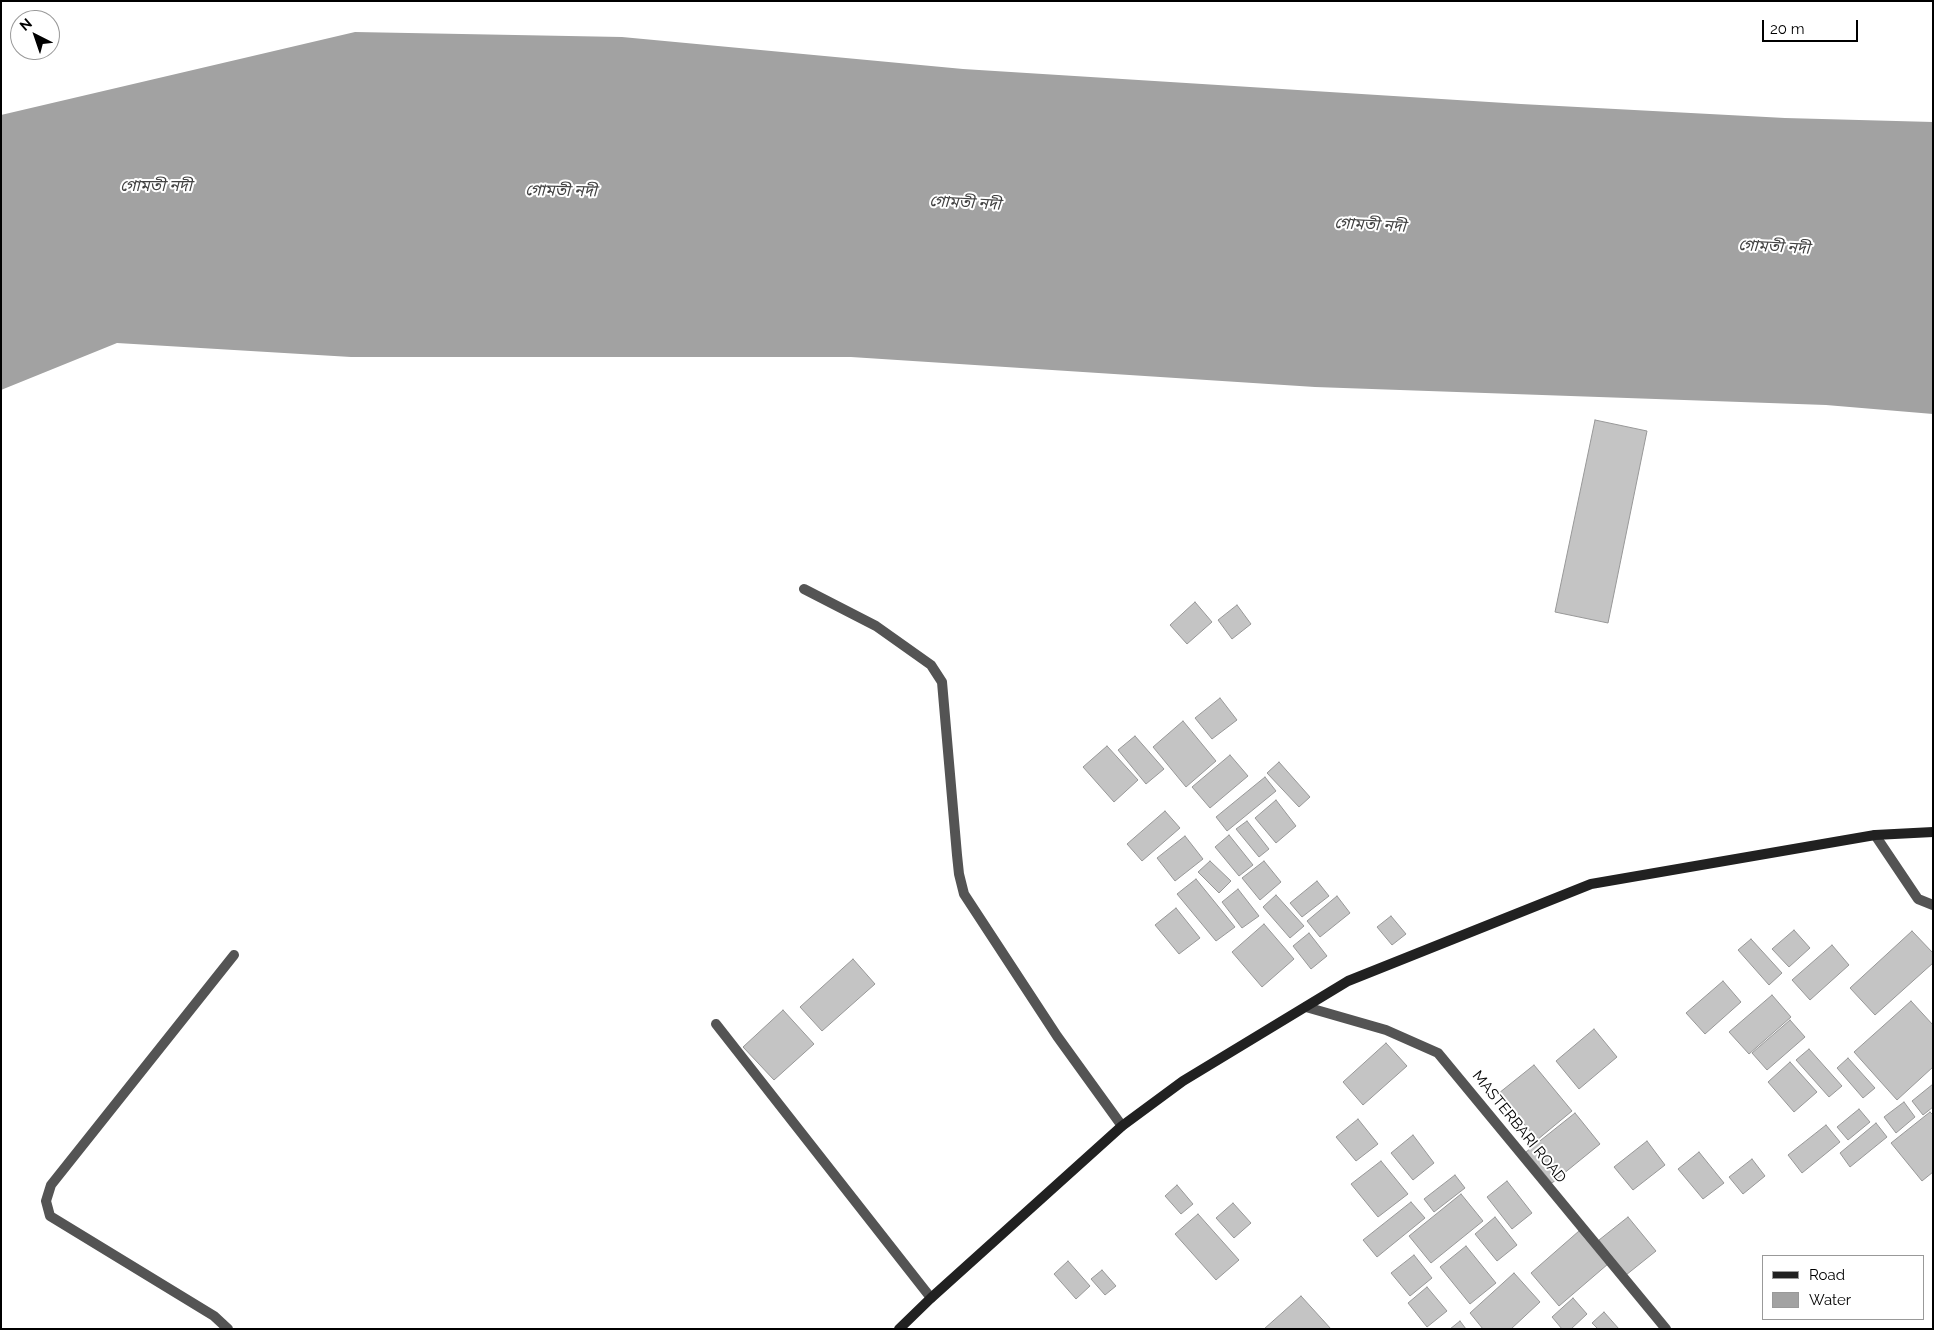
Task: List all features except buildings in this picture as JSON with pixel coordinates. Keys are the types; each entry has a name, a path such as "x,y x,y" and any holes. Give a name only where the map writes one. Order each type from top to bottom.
{"street":[{"path":"804,589 876,626 931,665 942,682 957,855 964,894 1057,1036 1122,1126"},
{"path":"900,1329 931,1298 1122,1126 1183,1081 1348,982 1590,884 1875,834 1933,832"},
{"path":"1875,834 1918,899 1933,905"},
{"path":"228,1329 214,1316 50,1216 46,1202 50,1185 234,954"},
{"name":"MASTERBARI ROAD","path":"1306,1007 1386,1030 1438,1053 1666,1329"},
{"path":"716,1024 931,1298"}],"water":[{"name":"গোমতী নদী","path":"355,32 622,37 963,69 1521,104 1785,118 1933,122 1933,414 1826,405 1315,387 851,357 351,357 117,343 1,390 1,115"}]}
